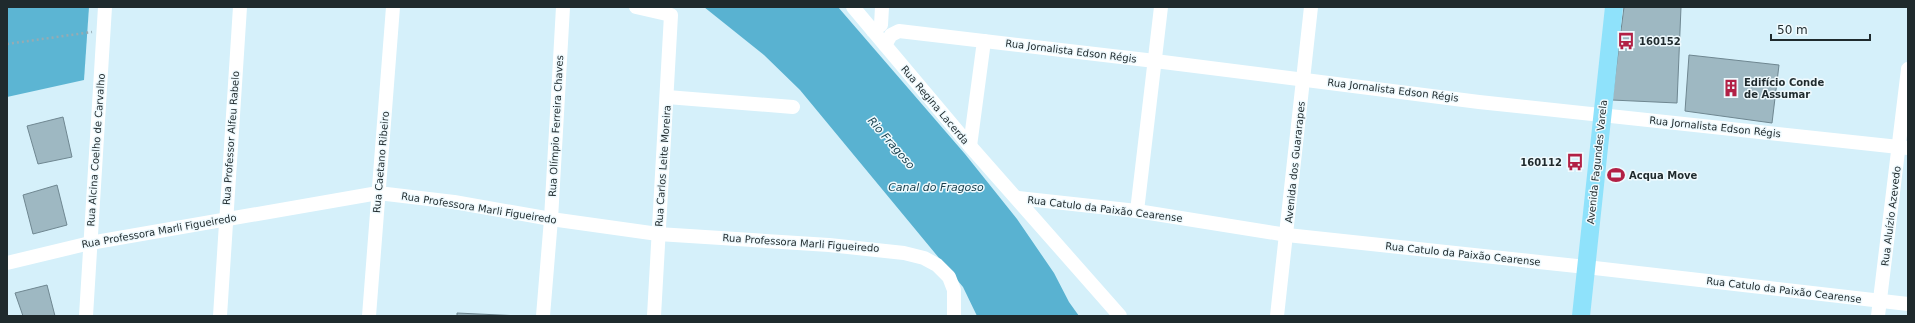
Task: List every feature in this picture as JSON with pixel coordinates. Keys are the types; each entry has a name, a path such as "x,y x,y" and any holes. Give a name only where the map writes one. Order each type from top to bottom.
{"main road":[{"name":"Avenida Fagundes Varela","path":"1581,316 1614,7"}],"street":[{"name":"Rua Alcina Coelho de Carvalho","path":"86,316 105,7"},
{"name":"Rua Professor Alfeu Rabelo","path":"220,316 240,7"},
{"name":"Rua Caetano Ribeiro","path":"369,316 393,7"},
{"name":"Rua Olímpio Ferreira Chaves","path":"543,316 551,219 563,7"},
{"name":"Rua Carlos Leite Moreira","path":"636,7 671,15 654,316"},
{"path":"853,7 873,31 881,25 882,7"},
{"path":"1137,211 1161,7"},
{"name":"Avenida dos Guararapes","path":"1277,316 1311,7"},
{"name":"Rua Regina Lacerda","path":"873,31 970,146 1018,198 1120,316"},
{"name":"Rua Jornalista Edson Régis","path":"884,45 891,34 899,31 1602,115 1904,147"},
{"path":"970,146 984,41"},
{"name":"Rua Aluízio Azevedo","path":"1878,316 1904,147 1908,69"},
{"path":"667,97 793,107"},
{"name":"Rua Professora Marli Figueiredo","path":"7,263 90,243 378,193 454,202 551,219 658,234 889,250 924,258 937,265 949,277 954,290 954,316"},
{"name":"Rua Catulo da Paixão Cearense","path":"1018,198 1137,211 1287,235 1586,267 1908,304"}],"path":[{"path":"7,44 103,30"}],"shaded area":[{"path":"7,7 89,7 84,80 7,97"}],"water":[{"name":"Canal do Fragoso","path":"704,7 838,7 965,154 1017,219 1054,273 1069,302 1079,316 977,316 963,287 800,90 764,55"}],"building":[{"path":"1624,7 1681,7 1677,103 1612,100"},
{"name":"Edifício Conde de Assumar","path":"1689,55 1779,65 1772,123 1685,111"},
{"path":"63,117 72,157 38,164 27,126"},
{"path":"57,185 67,225 33,234 23,195"},
{"path":"47,285 55,316 23,316 15,293"},
{"path":"457,313 521,316 457,316"}],"place":[{"name":"160152","path":"1626,41"},
{"name":"Edifício Conde de Assumar","path":"1731,88"},
{"name":"160112","path":"1575,162"},
{"name":"Acqua Move","path":"1616,175"}],"water label":[{"name":"Rio Fragoso","path":"891,143"}]}
